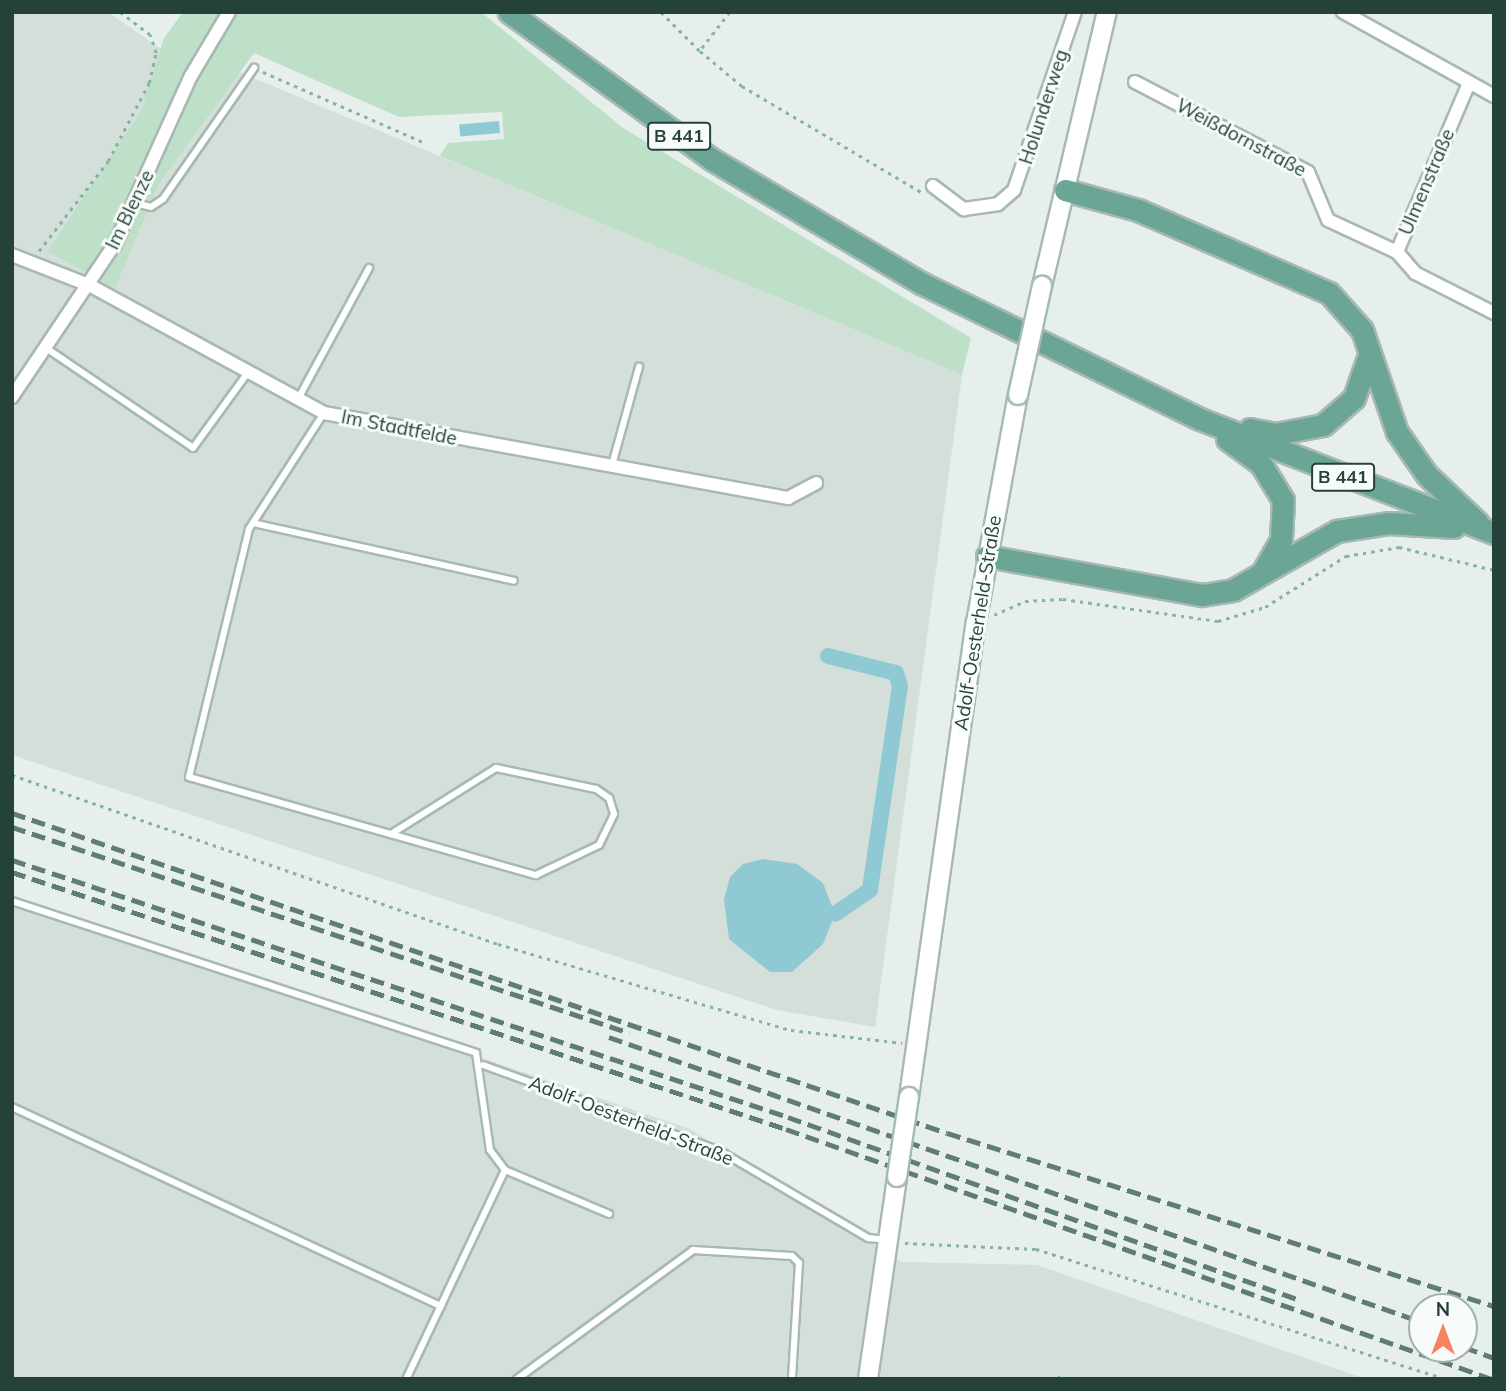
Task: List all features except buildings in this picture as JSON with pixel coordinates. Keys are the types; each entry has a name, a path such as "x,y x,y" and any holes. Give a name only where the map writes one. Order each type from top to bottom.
{"main road":[{"name":"B 441","path":"509,12 713,160 857,247 1200,419 1491,532"},
{"path":"1065,190 1138,210 1329,293 1349,310 1369,355 1397,432 1427,475 1491,532"},
{"path":"1200,419 1275,434 1324,425 1354,398 1369,355"},
{"path":"1200,419 1261,464 1283,499 1281,540 1261,575"},
{"path":"987,556 1202,595 1233,590 1315,541 1354,528 1389,523 1491,532"}],"street":[{"name":"Im Blenze","path":"12,397 49,349 91,286 135,203 191,76 229,12"},
{"name":"Holunderweg","path":"933,186 964,209 998,204 1014,190 1075,12"},
{"name":"Adolf-Oesterheld-Straße","path":"868,1379 987,556 1042,286 1107,12"},
{"path":"1343,12 1494,96"},
{"name":"Weißdornstraße","path":"1135,82 1308,172 1328,220 1397,252"},
{"name":"Ulmenstraße","path":"1469,83 1397,252 1415,273 1494,313"},
{"name":"Im Stadtfelde","path":"12,256 91,286 296,403 324,413 788,499 816,483"}],"lane":[{"path":"135,203 151,207 163,198 254,68"},
{"path":"296,403 369,268"},
{"path":"49,349 193,448 246,375"},
{"path":"611,467 639,368"},
{"path":"324,413 253,523 189,777 536,875 599,845 614,814 609,798 596,789 496,768 391,834"},
{"path":"253,523 514,580"},
{"name":"Adolf-Oesterheld-Straße","path":"12,901 440,1039 476,1053 483,1065 720,1151 868,1238 887,1240"},
{"path":"483,1065 479,1087 489,1150 505,1170 609,1214"},
{"path":"12,1107 441,1306"},
{"path":"405,1379 505,1170"},
{"path":"517,1379 693,1250 792,1256 799,1263 792,1379"}],"path":[{"path":"31,262 108,161 149,83 156,53 150,36 119,12"},
{"path":"661,12 700,51 742,86 916,194 933,186"},
{"path":"700,51 730,12"},
{"path":"254,68 423,142"},
{"path":"12,775 498,944 790,1030 902,1043"},
{"path":"887,1240 1036,1249 1445,1379"}],"shaded area":[{"path":"12,12 108,12 164,51 141,111 47,250 114,287 159,184 239,72 962,375 875,1027 777,1010 12,755"},
{"path":"12,898 690,1129 902,1262 1037,1265 1366,1379 12,1379"}],"green space":[{"path":"183,12 481,12 623,128 971,338 962,375 440,156 448,143 504,139 502,112 399,117 254,53 159,184 115,288 47,251 141,111 164,38"}],"water":[{"path":"499,121 500,133 460,136 459,124"},
{"path":"763,859 797,864 823,883 835,914 823,944 792,972 770,972 729,939 724,900 730,877 743,864"}],"waterway":[{"path":"828,656 896,673 900,686 870,890 835,914"}],"railway":[{"path":"12,813 947,1133 1494,1306"},
{"path":"12,827 630,1033"},
{"path":"12,860 788,1117 1297,1299"},
{"path":"12,872 786,1129 1492,1379"},
{"path":"609,1037 1408,1317"},
{"path":"1478,1352 1494,1358"}]}
